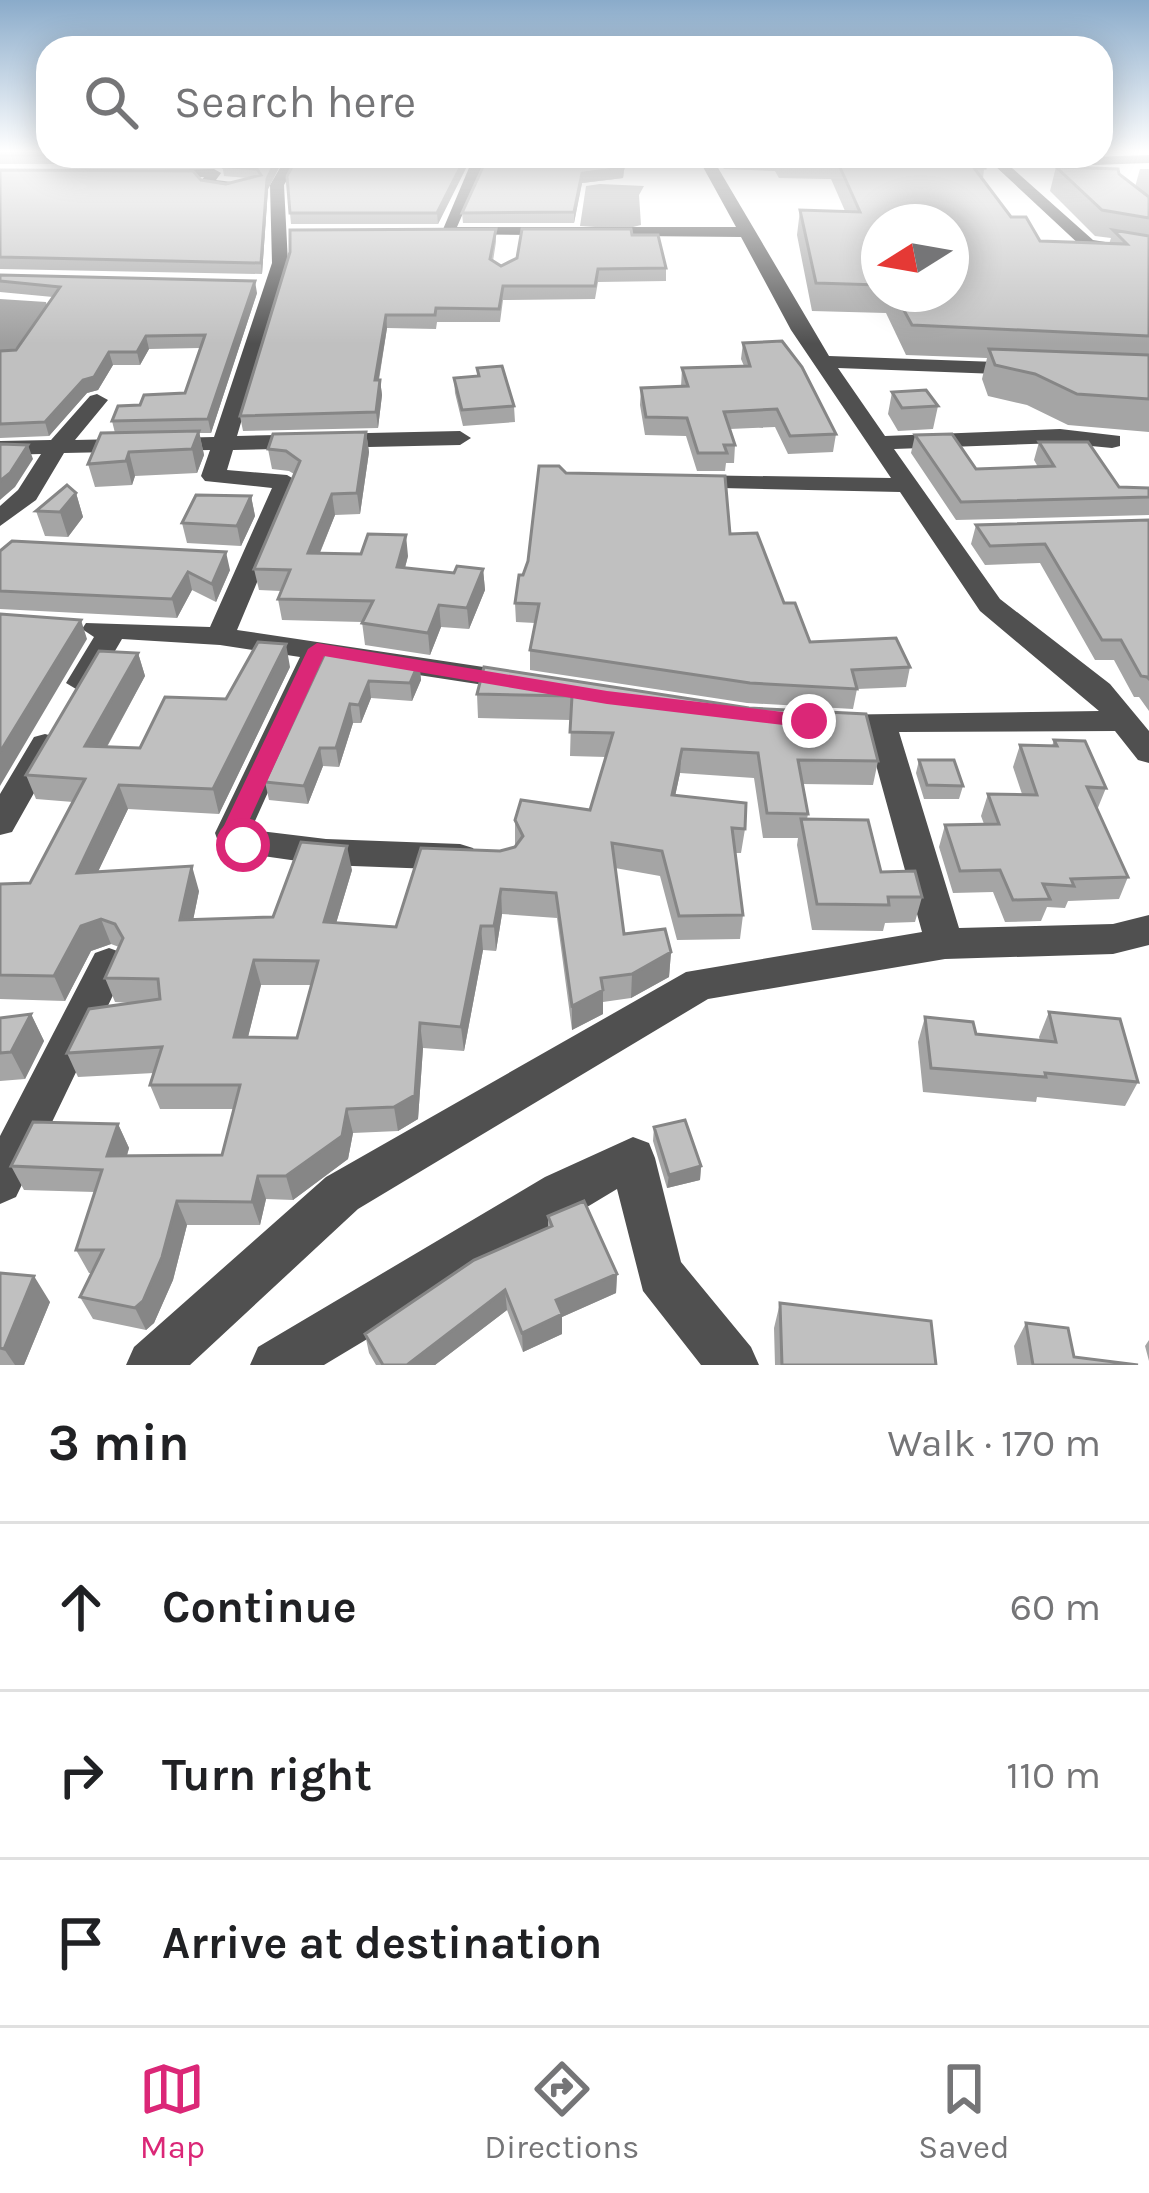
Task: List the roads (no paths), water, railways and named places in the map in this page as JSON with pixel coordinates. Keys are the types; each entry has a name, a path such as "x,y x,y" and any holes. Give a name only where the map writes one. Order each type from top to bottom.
{"street":[{"path":"220,636 242,558 287,482 213,476 263,284 290,233 286,217"},
{"path":"447,231 453,217"},
{"path":"738,217 824,362 909,485 953,532 991,605 1099,691 1149,752"},
{"path":"1053,217 1088,244 1149,254"},
{"path":"426,231 747,232"},
{"path":"508,254 511,231"},
{"path":"824,362 1057,370"},
{"path":"0,519 27,495 57,446 97,400"},
{"path":"880,443 1060,436 1112,441"},
{"path":"0,448 460,438"},
{"path":"669,482 909,485"},
{"path":"67,627 220,636 558,687"},
{"path":"0,823 112,631"},
{"path":"317,649 232,832 233,841 326,851 502,858"},
{"path":"809,721 881,725 1124,722"},
{"path":"881,725 905,820 945,944"},
{"path":"152,1365 342,1193 700,984 945,944 1113,939 1149,930"},
{"path":"0,1182 109,964"},
{"path":"276,1365 561,1193 633,1159 660,1274 734,1365"}]}
